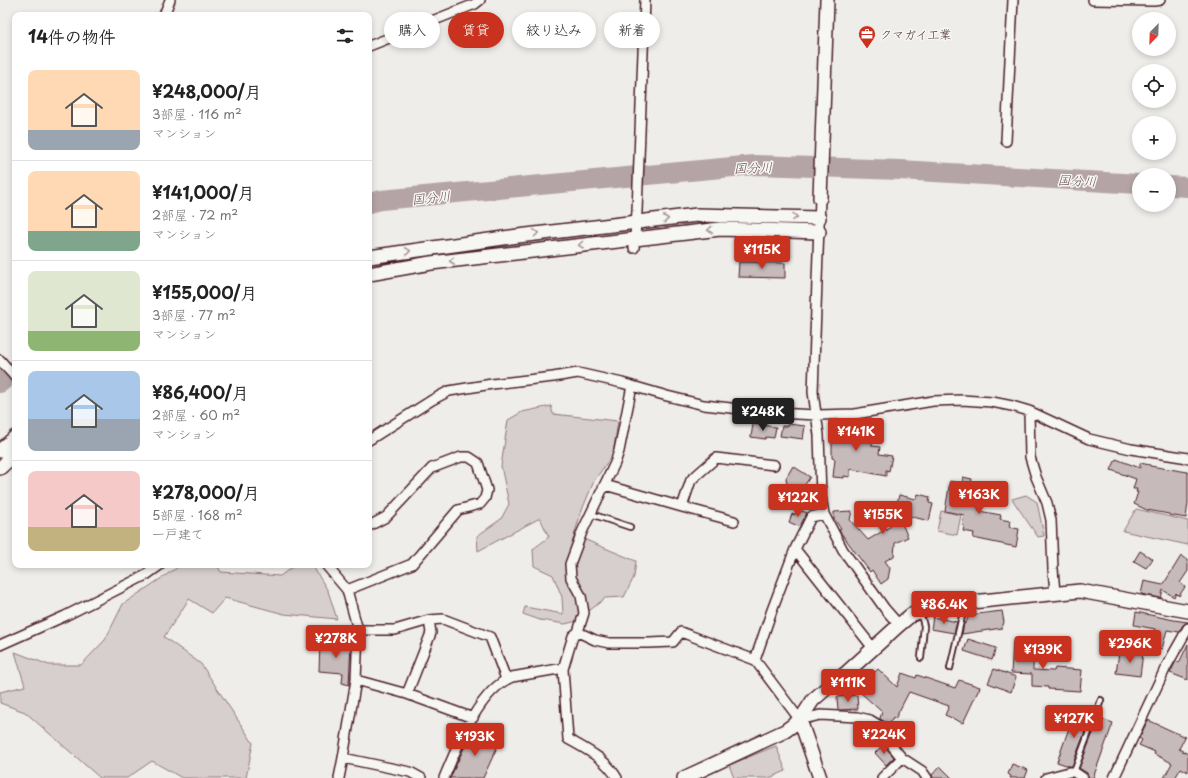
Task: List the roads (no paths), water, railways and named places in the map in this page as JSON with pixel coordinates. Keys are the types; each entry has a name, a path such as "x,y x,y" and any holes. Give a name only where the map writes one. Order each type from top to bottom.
{"street":[{"path":"165,12 170,0"},
{"path":"372,45 475,4 480,0"},
{"path":"634,243 646,0"},
{"path":"827,0 813,392 819,435 821,496 824,514 843,550 885,609 899,625"},
{"path":"1006,141 1013,0"},
{"path":"1093,0 1160,0"},
{"path":"372,257 518,236 698,215 819,218"},
{"path":"372,273 431,263 634,243 720,229 819,232"},
{"path":"0,360 12,374"},
{"path":"372,438 432,400 450,392 492,384 553,378 578,373 704,405 776,413 817,415 855,414 933,402 962,400 992,402 1029,411 1089,439 1130,449 1188,458"},
{"path":"617,778 601,759 568,739 563,669 573,636 578,632 584,613 581,596 571,578 570,564 582,532 605,485 619,451 632,386"},
{"path":"1029,411 1030,457 1036,477 1047,503 1051,520 1053,569 1056,593"},
{"path":"0,451 12,440"},
{"path":"0,468 12,457"},
{"path":"347,590 412,564 458,510 480,504 484,498 486,490 478,463 469,457 461,457 432,468 386,517 372,524"},
{"path":"682,507 692,480 716,458 774,465"},
{"path":"605,485 734,521"},
{"path":"755,660 795,549 812,517 824,514"},
{"path":"795,549 873,648"},
{"path":"1,642 65,616 146,575 156,568"},
{"path":"329,568 347,590 358,630 356,680 339,778"},
{"path":"684,778 785,731 800,720 813,700 845,674 899,625 911,615 933,606 1080,591 1188,611"},
{"path":"358,630 394,630 429,620 443,619 490,637 506,679"},
{"path":"407,694 431,633 429,620"},
{"path":"1114,778 1166,667 1188,628"},
{"path":"578,632 596,640 609,643 673,642 681,632 755,660 800,720 820,778"},
{"path":"444,778 458,746 473,718 490,693 506,679 512,677 563,669"},
{"path":"356,680 407,694 473,718"},
{"path":"800,720 820,715 857,717 870,720 890,732 893,747 902,758 922,771 927,778"},
{"path":"343,758 410,772 421,778"},
{"path":"882,778 902,758"},
{"path":"1046,778 1069,772 1074,772 1083,778"}],"lane":[{"path":"591,514 630,527"},
{"path":"950,668 963,612 962,602"},
{"path":"919,612 924,626 921,658"},
{"path":"1074,772 1101,700"}],"waterway":[{"name":"国分川","path":"372,202 381,200 754,165 900,170 1132,184"},
{"name":"国分川","path":"1176,186 1188,187"},
{"name":"国分川","path":"0,383 12,373"}],"place":[{"name":"クマガイ工業","path":"867,49"}]}
